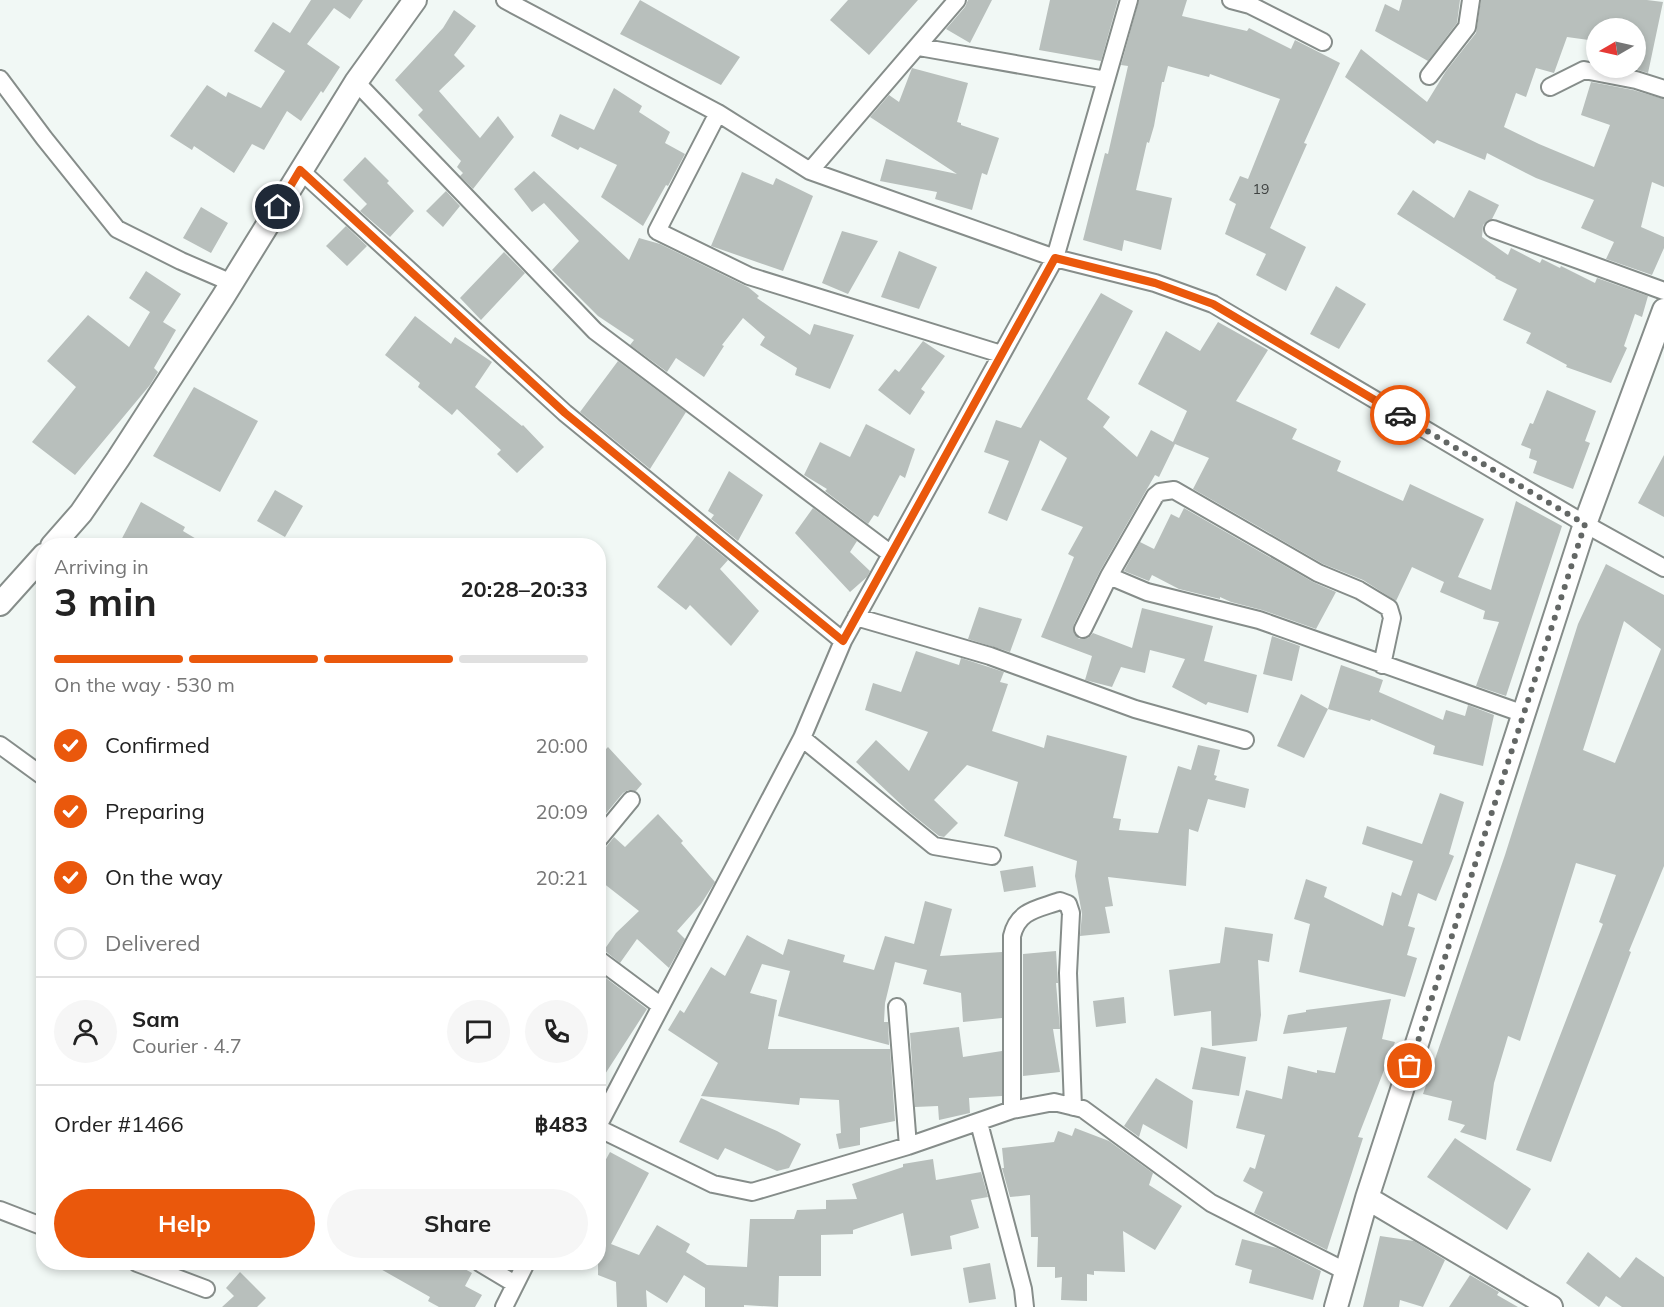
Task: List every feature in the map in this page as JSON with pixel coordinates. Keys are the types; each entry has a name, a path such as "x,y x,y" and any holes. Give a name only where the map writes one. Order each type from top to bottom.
{"street":[{"path":"58,538 81,513 232,283 356,82 416,0"},
{"path":"505,0 718,113 810,171 1055,258 1155,283 1213,304 1585,524 1664,568"},
{"path":"810,171 957,0"},
{"path":"606,1112 802,738 843,641 1055,258 1129,0"},
{"path":"1231,0 1250,5 1323,42"},
{"path":"1429,76 1467,27 1472,0"},
{"path":"919,46 1106,80"},
{"path":"1550,87 1584,70 1636,80 1664,89"},
{"path":"0,79 117,229 180,261 232,283"},
{"path":"356,82 595,331 891,554"},
{"path":"718,113 657,231 749,276 1001,354"},
{"path":"300,170 565,413 843,641"},
{"path":"1493,229 1664,291"},
{"path":"1336,1307 1367,1198 1585,524 1664,310"},
{"path":"1083,629 1109,576 1155,496 1160,492 1174,490 1318,573 1359,590 1389,608 1392,618 1383,665"},
{"path":"0,604 36,564"},
{"path":"1109,576 1147,592 1259,620 1524,714"},
{"path":"856,617 990,656 1135,709 1245,740"},
{"path":"802,738 934,846 992,856"},
{"path":"0,745 36,771"},
{"path":"606,830 631,800"},
{"path":"1012,1110 1012,936 1014,927 1021,916 1060,901 1068,904 1071,913 1068,973 1073,1107"},
{"path":"606,965 661,1006"},
{"path":"897,1007 908,1146"},
{"path":"606,1131 713,1184 752,1192 908,1146 1012,1110 1054,1102 1083,1109 1211,1203 1345,1271"},
{"path":"979,1123 1023,1289 1025,1307"},
{"path":"1367,1198 1551,1307"},
{"path":"0,1210 36,1224"},
{"path":"156,1270 206,1290"},
{"path":"492,1270 515,1284"},
{"path":"504,1307 522,1270"}],"building":[{"path":"311,0 363,0 350,19 334,8 307,44 340,67 301,121 287,111 264,150 252,144 234,173 194,146 192,150 170,136 207,85 226,97 228,92 261,108 285,71 254,51 273,22 290,33"},
{"path":"640,0 740,57 721,85 620,34"},
{"path":"848,0 918,0 869,55 830,20"},
{"path":"968,0 992,0 970,43 946,29 965,7"},
{"path":"1050,0 1118,0 1101,61 1039,50"},
{"path":"1139,0 1187,0 1182,16 1247,31 1249,28 1291,49 1295,40 1340,63 1304,143 1307,144 1270,228 1306,247 1286,291 1256,275 1266,254 1225,234 1236,204 1229,200 1240,176 1248,179 1280,99 1210,74 1209,77 1168,66 1164,82 1162,82 1154,126 1149,143 1147,142 1136,190 1172,198 1161,250 1124,240 1122,251 1083,240 1105,153 1108,154 1128,66 1121,65"},
{"path":"1402,0 1460,0 1457,23 1428,61 1375,31 1385,4 1399,11"},
{"path":"1481,0 1647,0 1663,2 1648,73 1646,72 1646,18 1586,18 1586,40 1567,37 1554,73 1536,68 1526,97 1516,93 1504,127 1594,167 1610,125 1581,115 1591,82 1664,99 1664,187 1652,182 1641,227 1664,237 1664,248 1652,275 1606,259 1614,242 1581,228 1594,200 1536,178 1487,153 1485,160 1437,140 1434,144 1345,77 1361,49 1427,102 1446,71 1476,33"},
{"path":"454,10 476,26 454,55 465,66 439,91 480,138 498,116 514,137 473,189 460,176 463,173 457,167 461,161 418,115 423,110 395,80 443,28"},
{"path":"912,68 968,83 957,122 999,138 987,175 982,173 972,210 935,199 937,192 880,181 886,159 957,174 870,117 889,95 899,102"},
{"path":"614,88 642,106 639,112 670,132 665,143 685,154 643,226 601,197 617,165 580,147 578,150 551,136 560,114 594,130"},
{"path":"365,157 414,211 390,237 360,211 367,204 343,180"},
{"path":"534,171 629,260 639,238 660,244 748,287 759,296 757,298 810,335 814,324 854,335 830,389 795,375 797,368 760,345 765,337 743,318 722,345 724,346 704,377 676,358 667,372 630,345 634,340 598,316 552,270 579,241 544,203 532,212 514,189"},
{"path":"742,172 773,185 776,178 813,196 783,271 711,246"},
{"path":"1413,190 1454,218 1469,190 1499,205 1492,219 1483,225 1482,237 1508,255 1511,248 1540,263 1542,259 1595,283 1597,278 1648,296 1642,317 1635,314 1624,346 1627,348 1611,383 1566,367 1567,365 1526,343 1531,333 1503,320 1517,289 1495,278 1397,214"},
{"path":"446,191 460,206 443,227 426,211"},
{"path":"201,207 228,223 211,253 183,238"},
{"path":"346,226 367,246 347,266 326,246"},
{"path":"842,231 878,241 848,294 822,283"},
{"path":"899,251 937,267 919,309 881,297"},
{"path":"504,252 525,273 481,320 460,298"},
{"path":"146,271 181,294 163,322 176,330 154,368 158,372 150,385 75,475 32,442 76,387 47,361 88,315 129,347 150,312 129,298"},
{"path":"1336,286 1366,304 1339,349 1310,334"},
{"path":"1101,293 1133,311 1087,399 1110,417 1103,427 1137,457 1151,430 1173,442 1187,411 1138,384 1166,331 1200,351 1218,322 1268,350 1236,401 1297,429 1292,439 1341,461 1337,471 1403,501 1410,484 1484,519 1458,577 1491,590 1516,501 1562,526 1506,696 1476,686 1499,622 1483,619 1485,611 1440,592 1444,582 1412,567 1396,601 1363,580 1323,564 1193,489 1209,458 1175,444 1159,477 1155,475 1100,571 1073,630 1079,639 1088,638 1093,633 1132,648 1142,608 1213,626 1204,661 1257,675 1248,713 1208,702 1206,705 1172,687 1185,659 1150,650 1145,673 1121,667 1112,687 1085,680 1092,656 1041,637 1074,557 1068,554 1083,527 1041,510 1067,458 1040,440 1007,521 988,513 1009,461 984,452 996,420 1021,428"},
{"path":"415,316 451,344 455,337 492,362 475,387 523,425 544,447 517,473 497,454 501,450 457,409 452,415 418,387 420,383 385,355"},
{"path":"923,341 945,356 921,389 925,392 910,415 878,390 895,369 899,372"},
{"path":"618,361 686,412 650,469 580,412"},
{"path":"194,387 258,421 220,492 153,456"},
{"path":"1547,390 1596,411 1585,441 1590,443 1573,489 1533,473 1537,461 1529,458 1531,449 1521,445 1530,423 1533,424"},
{"path":"866,424 915,449 905,478 900,475 878,517 874,515 868,524 825,491 827,489 804,475 820,442 850,457"},
{"path":"1664,455 1664,517 1638,503"},
{"path":"729,471 763,495 738,541 711,519 714,515 708,511"},
{"path":"275,490 303,506 285,537 257,521"},
{"path":"141,502 185,527 183,531 195,538 122,538"},
{"path":"813,508 857,541 850,552 870,571 867,577 850,592 795,533"},
{"path":"1184,508 1313,582 1336,592 1316,629 1220,597 1220,599 1179,589 1152,575 1149,581 1124,571 1140,542 1154,549 1171,514 1179,518"},
{"path":"697,535 728,560 720,569 759,611 731,646 690,605 686,610 657,587"},
{"path":"1606,564 1664,595 1664,866 1629,951 1631,952 1551,1162 1516,1150 1603,924 1599,922 1616,875 1576,863 1520,1041 1508,1036 1494,1083 1486,1140 1460,1132 1465,1125 1448,1120 1452,1101 1423,1094 1505,855 1578,624","holes":["1624,621 1661,649 1615,763 1583,750"]},
{"path":"979,607 1022,619 1010,652 968,639"},
{"path":"1272,636 1300,646 1292,681 1263,674"},
{"path":"916,651 959,665 961,658 1004,672 1000,682 1008,684 992,731 1044,748 1047,735 1127,756 1113,818 1121,819 1119,830 1158,833 1178,766 1191,770 1198,745 1220,750 1214,775 1217,776 1215,780 1249,789 1245,808 1208,799 1198,832 1189,829 1186,886 1108,877 1113,906 1105,907 1110,933 1080,936 1082,914 1075,876 1077,861 1004,836 1018,782 967,765 934,800 958,823 944,837 939,836 909,812 856,762 876,740 909,771 928,732 865,710 873,683 901,692"},
{"path":"1341,665 1383,680 1379,692 1443,720 1446,710 1465,716 1468,705 1494,715 1483,766 1433,754 1435,746 1371,719 1370,721 1328,709"},
{"path":"1301,694 1328,709 1304,758 1277,746"},
{"path":"608,747 642,784 636,791 628,790 623,793 606,813 606,749"},
{"path":"1440,793 1464,802 1449,854 1454,856 1436,901 1418,893 1408,926 1415,928 1407,955 1417,958 1405,997 1299,972 1310,924 1294,919 1306,879 1327,887 1324,897 1383,926 1392,892 1401,896 1413,861 1362,844 1367,826 1422,844"},
{"path":"658,814 683,841 681,843 715,882 701,904 677,931 685,939 669,968 637,939 620,963 606,952 606,947 616,933 639,911 606,885 606,847 614,837 625,847"},
{"path":"1033,866 1036,887 1004,892 1000,871"},
{"path":"925,901 952,909 940,956 1002,952 1002,1018 963,1022 961,993 923,984 927,970 895,962 885,1003 884,1022 888,1022 889,1045 778,1016 790,971 762,964 750,993 777,1000 768,1049 890,1049 895,1121 860,1128 860,1145 839,1149 836,1134 841,1133 839,1100 800,1098 799,1105 701,1096 718,1063 668,1030 680,1010 684,1013 711,967 725,976 747,935 783,955 788,939 845,955 843,962 874,970 885,936 914,944"},
{"path":"1225,927 1273,934 1269,962 1258,960 1261,1015 1257,1041 1212,1046 1211,1011 1174,1016 1169,970 1220,963"},
{"path":"1056,951 1060,1029 1053,1029 1060,1072 1023,1076 1023,954"},
{"path":"606,978 647,1009 606,1073"},
{"path":"1124,997 1126,1023 1096,1027 1093,1001"},
{"path":"1391,999 1382,1039 1395,1042 1358,1137 1363,1138 1327,1250 1254,1213 1263,1192 1243,1181 1250,1167 1255,1169 1265,1135 1236,1128 1246,1090 1282,1099 1288,1066 1317,1073 1317,1070 1335,1073 1347,1027 1283,1034 1288,1015 1306,1012 1306,1010"},
{"path":"959,1027 963,1057 1002,1051 1002,1096 969,1098 970,1113 939,1120 938,1106 915,1107 910,1033"},
{"path":"1201,1047 1246,1057 1239,1096 1192,1089"},
{"path":"1156,1078 1193,1101 1187,1149 1143,1124 1139,1137 1124,1126"},
{"path":"701,1098 801,1144 789,1168 777,1171 725,1148 718,1160 679,1142"},
{"path":"1075,1128 1109,1141 1153,1173 1149,1185 1182,1206 1155,1250 1123,1231 1125,1272 1094,1271 1094,1275 1087,1274 1087,1301 1061,1300 1062,1277 1055,1278 1055,1267 1037,1267 1038,1237 1031,1237 1030,1195 1010,1197 1002,1168 1004,1168 1002,1148 1054,1142 1058,1131 1072,1136"},
{"path":"1455,1138 1531,1189 1507,1230 1427,1177"},
{"path":"610,1152 649,1173 611,1244 639,1255 657,1225 690,1244 686,1252 707,1265 747,1267 750,1219 794,1219 797,1210 826,1209 826,1200 857,1199 852,1184 903,1167 903,1164 933,1159 936,1180 981,1172 988,1197 971,1200 979,1228 950,1236 952,1249 911,1256 903,1213 853,1230 853,1234 821,1235 821,1276 779,1276 778,1307 744,1305 744,1307 705,1307 705,1288 684,1275 667,1303 646,1290 647,1307 617,1307 616,1282 598,1275 598,1270 606,1270 606,1159"},
{"path":"1380,1236 1414,1241 1445,1260 1423,1307 1400,1300 1399,1307 1363,1307"},
{"path":"1242,1239 1277,1248 1321,1271 1313,1300 1249,1283 1252,1270 1235,1265"},
{"path":"1588,1252 1620,1278 1636,1257 1664,1277 1664,1307 1622,1307 1606,1296 1599,1307 1566,1283"},
{"path":"990,1263 996,1299 969,1303 963,1268"},
{"path":"382,1270 467,1270 472,1273 465,1286 482,1295 475,1307 439,1307 428,1301 430,1297"},
{"path":"240,1272 266,1298 257,1307 222,1307 234,1296 226,1288"},
{"path":"1470,1275 1499,1292 1497,1295 1518,1307 1449,1307"}],"way so far":[{"path":"1400,415 1585,524 1410,1066"}],"route":[{"path":"278,207 300,170 565,413 843,641 1055,258 1155,283 1213,304 1400,415"}]}
